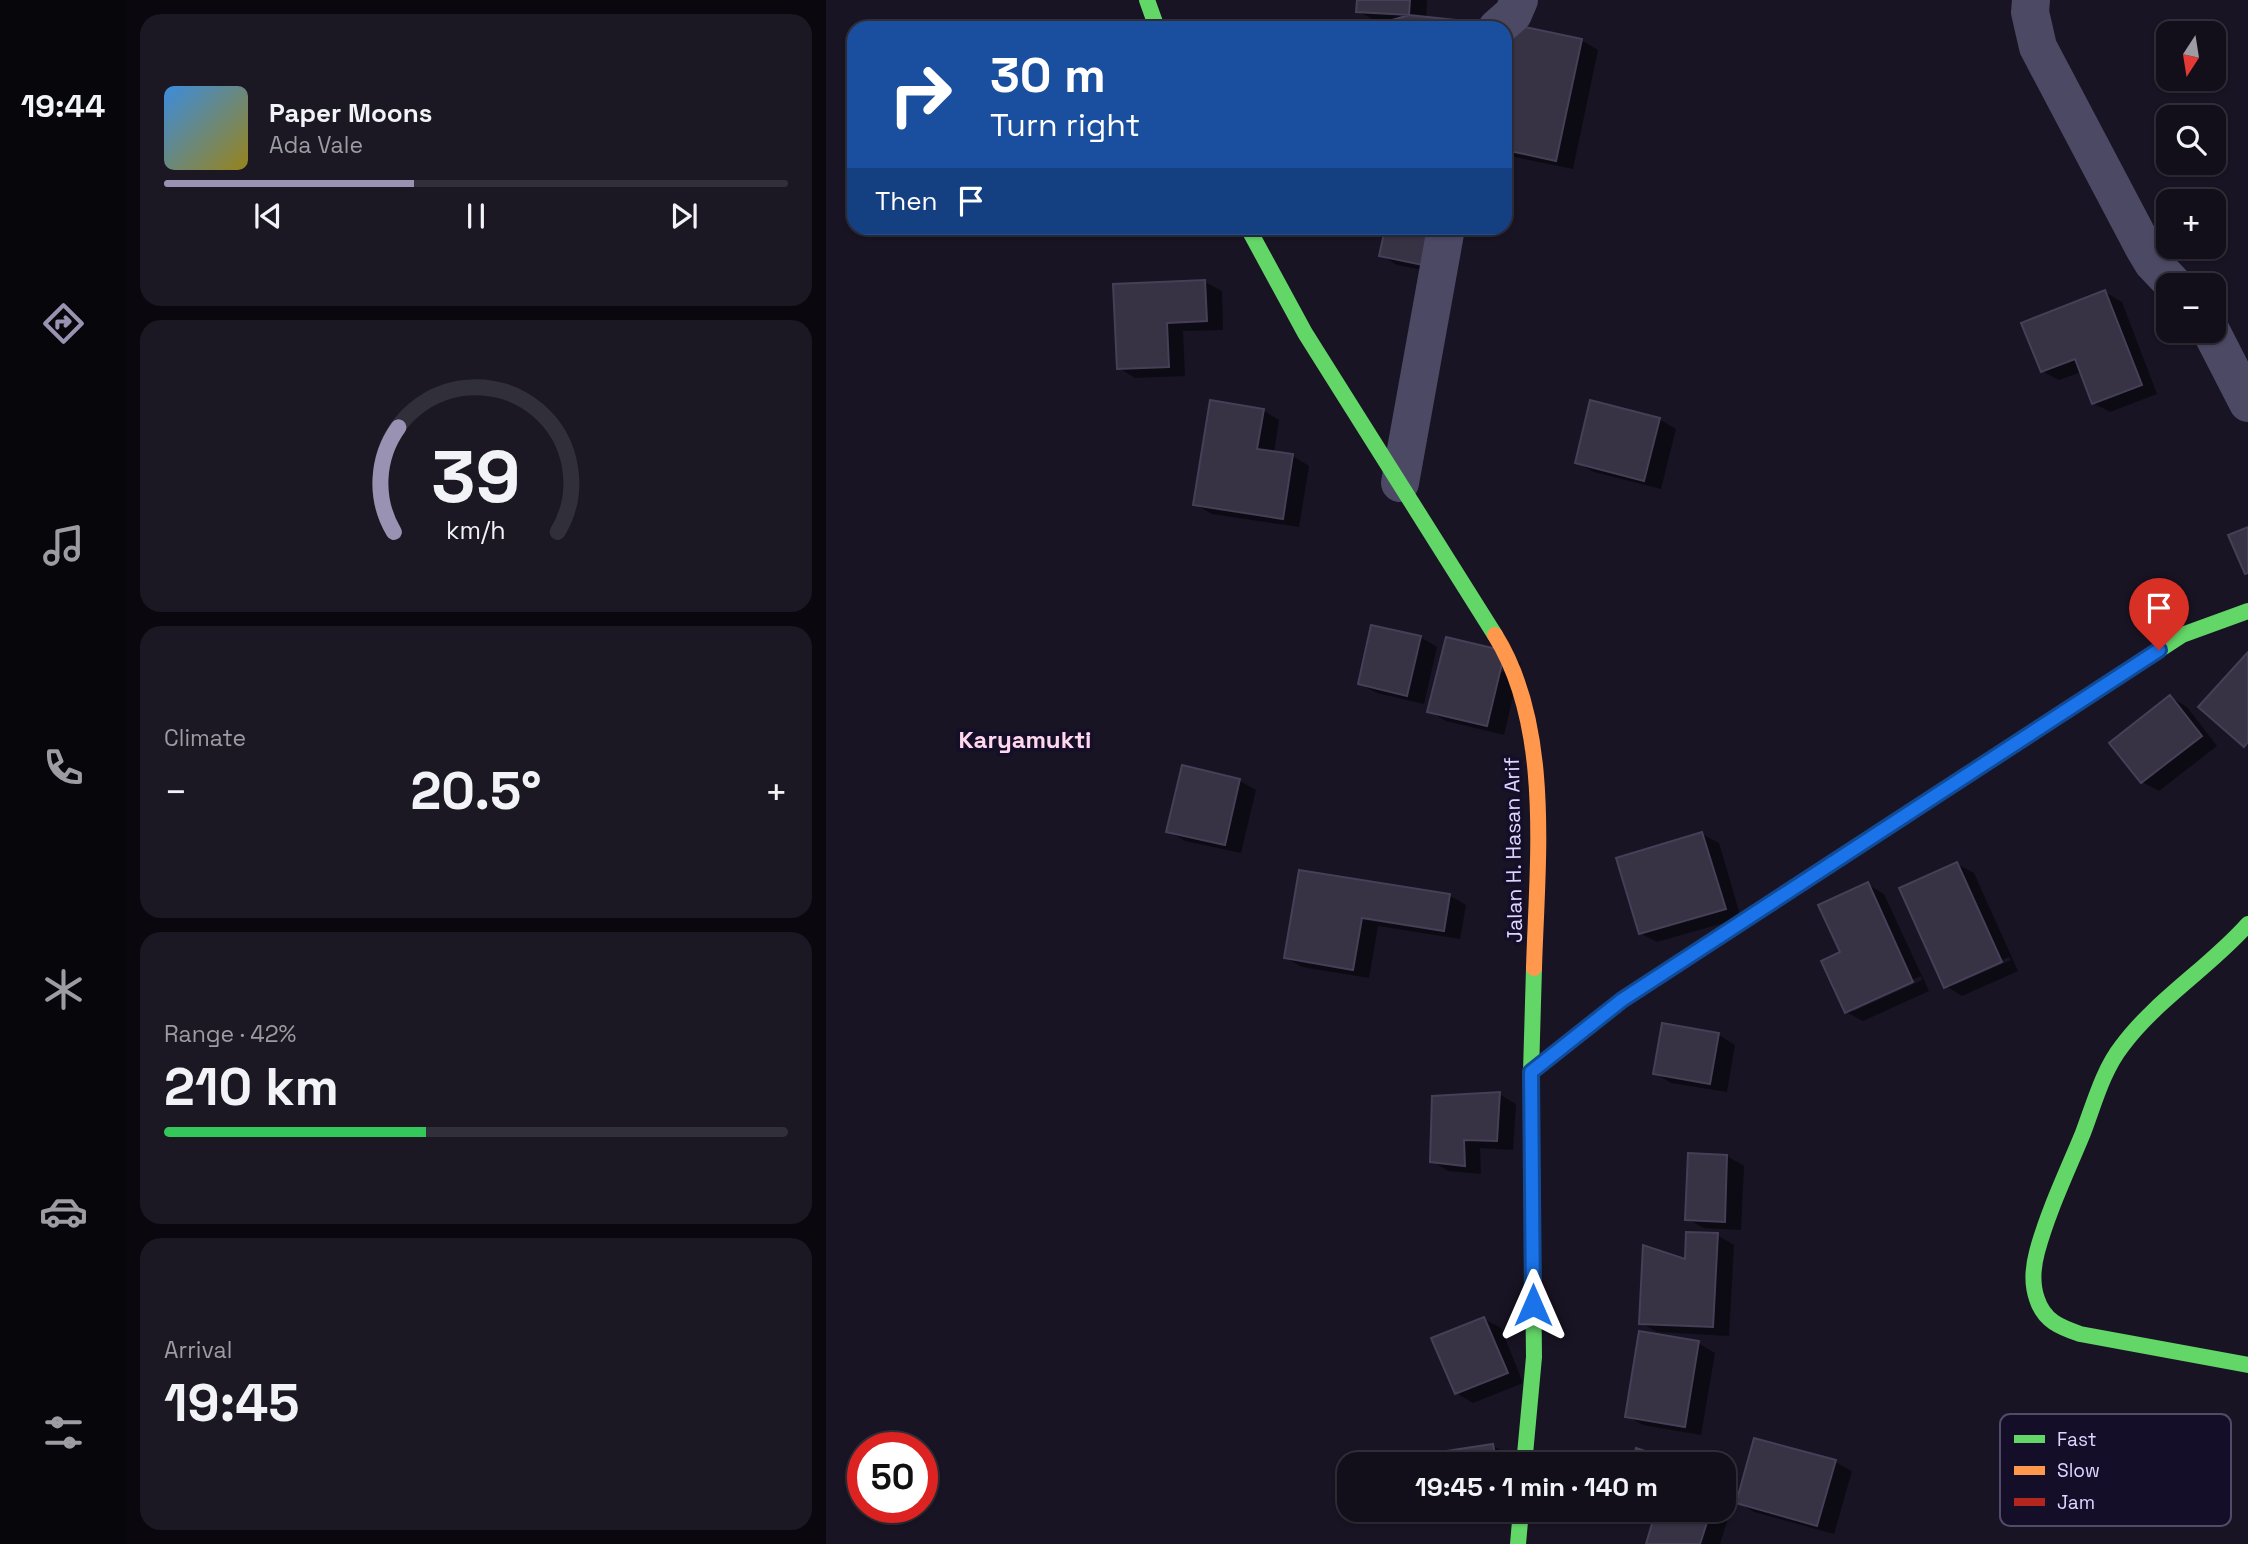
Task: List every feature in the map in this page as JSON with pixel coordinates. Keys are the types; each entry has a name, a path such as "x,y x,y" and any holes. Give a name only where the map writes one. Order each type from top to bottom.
{"street":[{"path":"1147,0 1154,21"},
{"path":"1505,21 1513,14 1519,0"},
{"path":"2031,0 2030,12 2038,47 2144,248 2163,273"},
{"name":"Jalan H. Hasan Arif","path":"1252,235 1306,333 1506,651 1525,704 1537,773 1531,1072 1534,1357 1525,1452"},
{"path":"1400,483 1445,235"},
{"path":"2217,343 2248,403"},
{"path":"1531,1072 1622,1000 2182,635 2248,611"},
{"path":"2248,924 2233,941 2133,1031 2113,1057 2048,1221 2037,1253 2033,1276 2036,1297 2044,1315 2059,1327 2080,1334 2248,1365"},
{"path":"1518,1544 1520,1522"}],"building":[{"path":"1357,0 1410,0 1409,15 1356,12"},
{"path":"1409,15 1465,21 1388,21"},
{"path":"1512,24 1582,39 1556,161 1512,152"},
{"path":"1384,235 1434,235 1428,266 1379,256"},
{"path":"1205,280 1207,321 1167,323 1169,367 1117,369 1113,284"},
{"path":"2105,290 2142,385 2092,404 2075,359 2041,372 2021,323"},
{"path":"1210,400 1264,409 1257,449 1293,454 1283,519 1193,505"},
{"path":"1590,400 1660,418 1644,481 1575,463"},
{"path":"2248,527 2248,573 2245,574 2228,535"},
{"path":"1371,625 1421,636 1407,696 1358,684"},
{"path":"1446,637 1505,651 1487,726 1427,712"},
{"path":"2248,652 2248,742 2244,747 2198,707"},
{"path":"2170,695 2202,736 2141,783 2109,743"},
{"path":"1182,765 1240,779 1225,845 1166,832"},
{"path":"1702,832 1726,909 1639,934 1616,858"},
{"path":"1957,862 2002,962 1944,988 1899,888"},
{"path":"1299,870 1450,894 1444,931 1362,918 1353,970 1284,958"},
{"path":"1868,882 1913,982 1845,1013 1821,961 1840,952 1818,905"},
{"path":"1662,1023 1719,1033 1710,1084 1653,1074"},
{"path":"1500,1092 1497,1141 1464,1140 1465,1166 1430,1162 1432,1096"},
{"path":"1688,1153 1727,1155 1725,1222 1685,1220"},
{"path":"1686,1232 1718,1233 1713,1327 1639,1324 1643,1245 1685,1259"},
{"path":"1484,1317 1508,1373 1455,1394 1431,1338"},
{"path":"1639,1331 1699,1341 1685,1427 1625,1417"},
{"path":"1754,1438 1836,1460 1817,1526 1736,1503"},
{"path":"1493,1444 1495,1452 1439,1452"},
{"path":"1652,1522 1707,1522 1700,1544 1646,1544"}],"traffic: fast":[{"path":"1147,0 1154,21"},
{"path":"1252,235 1305,333 1495,635"},
{"path":"1755,913 2182,635 2248,611"},
{"path":"2248,924 2151,1014 2115,1055 2047,1222 2037,1252 2034,1276 2035,1294 2040,1307 2048,1318 2066,1329 2080,1334 2248,1365"},
{"path":"1525,1452 1534,1357 1531,1072 1534,968"},
{"path":"1518,1544 1520,1522"}],"traffic: slow":[{"path":"1495,635 1513,672 1526,712 1534,754 1538,841 1534,968"}],"traffic: jam":[{"path":"1531,1072 1622,1000 1755,913"}],"district":[{"name":"Karyamukti","path":"1025,739"}],"route":[{"path":"1533,1305 1531,1072 1622,1000 2159,650"}]}
